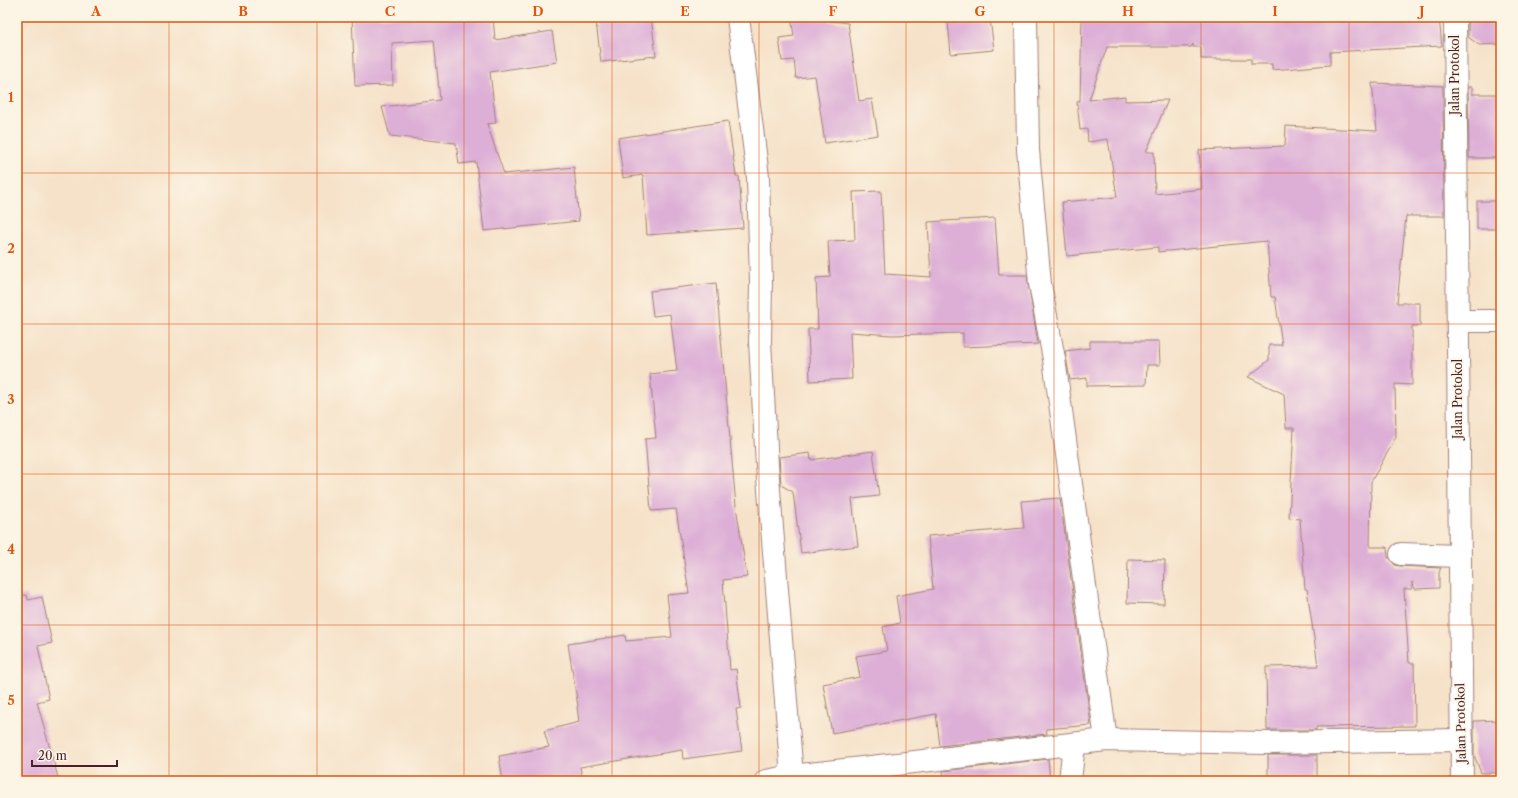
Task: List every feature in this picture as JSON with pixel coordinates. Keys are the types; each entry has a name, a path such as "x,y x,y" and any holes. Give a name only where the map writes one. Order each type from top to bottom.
{"street":[{"path":"738,17 758,177 761,281 760,342 765,442 792,776"},
{"path":"1026,17 1028,150 1040,284 1054,359 1106,740"},
{"name":"Jalan Protokol","path":"1455,17 1462,781"},
{"path":"1458,322 1501,321"},
{"path":"1401,554 1459,556"},
{"path":"766,781 792,776 1106,740 1267,742 1462,740"},
{"path":"1070,781 1074,744"}],"building":[{"path":"352,17 493,17 495,40 552,31 557,62 490,72 496,123 487,124 504,174 574,167 579,221 484,231 476,162 459,164 456,143 390,136 382,107 440,100 434,40 392,43 393,85 355,86"},
{"path":"634,17 651,17 656,56 601,62 596,22"},
{"path":"791,17 829,17 830,21 848,23 859,101 872,99 878,135 825,143 815,76 796,78 794,60 782,61 779,38 794,36"},
{"path":"1082,17 1288,17 1288,19 1317,17 1439,17 1442,46 1330,52 1330,65 1272,70 1272,64 1251,64 1251,59 1201,59 1201,47 1193,47 1193,44 1191,47 1107,47 1089,100 1125,96 1125,101 1168,100 1146,152 1154,152 1155,194 1202,189 1199,150 1285,146 1286,126 1377,131 1372,83 1443,86 1444,216 1406,216 1397,303 1420,303 1420,326 1412,326 1412,385 1395,384 1396,437 1371,482 1370,547 1387,547 1388,558 1390,558 1395,565 1441,568 1439,572 1439,588 1415,589 1412,582 1412,589 1404,589 1409,663 1414,663 1415,726 1316,727 1316,730 1267,730 1266,667 1318,666 1307,589 1305,589 1300,519 1289,518 1294,428 1286,428 1284,394 1248,377 1269,360 1269,345 1282,345 1275,297 1271,297 1267,241 1158,252 1158,247 1067,256 1062,202 1117,197 1108,139 1088,142 1087,129 1080,130 1077,102 1080,101"},
{"path":"1468,17 1501,17 1501,44 1479,45 1468,37"},
{"path":"990,18 994,50 951,54 948,22"},
{"path":"1468,87 1472,87 1472,94 1501,94 1501,158 1469,158"},
{"path":"728,121 736,176 739,176 743,228 647,235 643,175 623,178 618,138"},
{"path":"881,191 885,274 931,277 928,222 995,218 999,275 1027,275 1038,344 963,347 963,333 892,335 850,332 852,379 810,381 808,329 818,329 816,278 830,277 828,241 855,240 853,192"},
{"path":"1477,201 1501,201 1501,229 1477,229"},
{"path":"716,283 736,506 747,577 723,580 730,670 736,669 741,708 736,709 742,751 683,759 682,750 580,767 582,777 568,781 503,781 499,756 549,747 544,731 579,722 578,706 568,644 625,635 626,641 672,637 667,595 689,593 676,509 651,511 645,439 656,438 650,374 677,371 670,314 653,316 650,291"},
{"path":"1090,341 1159,341 1160,365 1147,365 1146,385 1087,386 1087,378 1070,380 1065,351 1090,348"},
{"path":"873,451 879,496 852,499 858,546 801,553 793,492 781,485 779,457 810,453 811,460"},
{"path":"1060,498 1091,725 1046,729 1047,734 940,746 936,714 832,733 823,684 860,677 856,656 887,651 883,627 900,623 896,596 933,589 928,536 1024,528 1021,501"},
{"path":"1128,559 1165,560 1164,604 1127,603"},
{"path":"27,595 28,600 42,597 52,643 38,646 49,699 37,702 59,781 19,781 17,770 17,596"},
{"path":"1501,720 1501,773 1481,773 1474,755 1474,721"},
{"path":"1268,755 1317,755 1317,781 1268,781"},
{"path":"1048,759 1050,781 944,781 943,771"}]}
